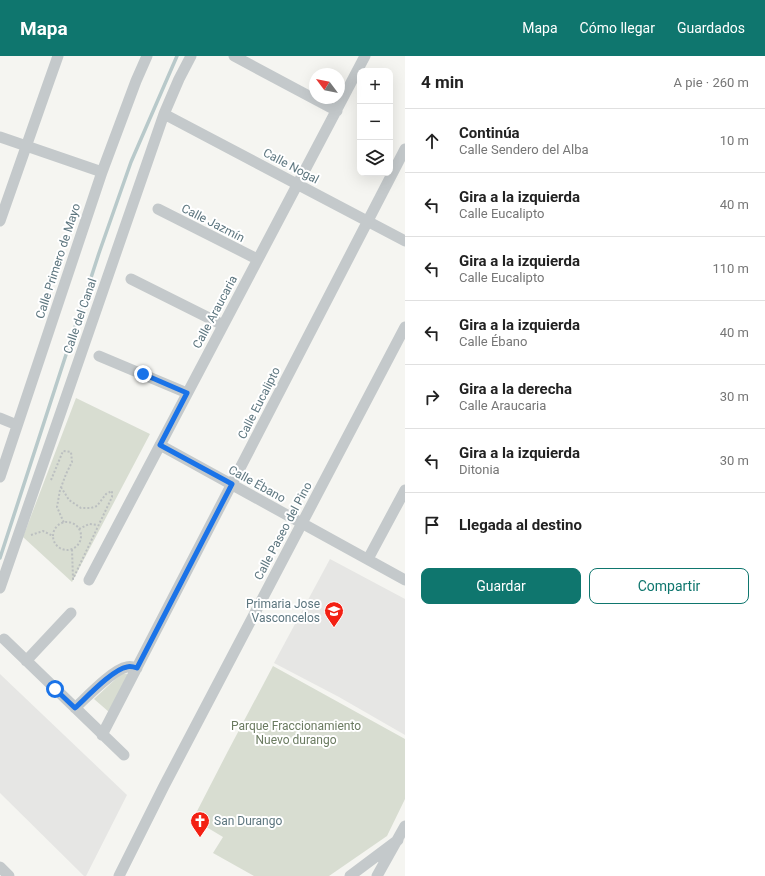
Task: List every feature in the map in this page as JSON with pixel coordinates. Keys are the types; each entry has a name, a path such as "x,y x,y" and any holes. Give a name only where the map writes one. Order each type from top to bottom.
{"street":[{"path":"0,221 46,86 58,56"},
{"name":"Calle Primero de Mayo","path":"0,477 102,172 136,81 147,56"},
{"name":"Calle del Canal","path":"0,588 164,114 191,56"},
{"path":"234,56 337,111"},
{"name":"Calle Araucaria","path":"89,580 365,56"},
{"name":"Calle Nogal","path":"164,114 405,241"},
{"path":"0,137 102,172"},
{"name":"Calle Eucalipto","path":"102,734 405,149"},
{"name":"Calle Jazmín","path":"158,209 257,259"},
{"path":"131,279 223,325"},
{"name":"Calle Paseo del Pino","path":"119,876 164,786 405,327"},
{"path":"99,356 187,393"},
{"path":"0,418 17,425"},
{"name":"Calle Ébano","path":"160,445 405,580"},
{"path":"368,559 405,490"},
{"path":"26,661 71,613"},
{"path":"4,639 124,755"},
{"path":"75,708 118,670 128,667 137,668"},
{"path":"377,876 405,826"},
{"path":"350,876 398,840"},
{"path":"0,867 9,876"}],"path":[{"path":"49,486 63,451 71,452 72,462 61,487 57,507 64,522"},
{"path":"61,487 69,500 80,508 92,508 97,506 106,494 112,491 112,497 73,578 72,549"},
{"path":"64,522 72,523 79,529 81,534 79,543 72,549 62,549 55,543 53,536 54,531 60,524 64,522"},
{"path":"79,529 88,524 99,525"},
{"path":"32,529 29,536 43,531 53,536"}],"shaded area":[{"name":"Primaria Jose Vasconcelos","path":"330,559 405,599 405,735 339,697 274,663"},
{"path":"0,674 127,795 86,876 84,876 0,793"}],"green space":[{"path":"76,398 150,434 72,582 23,537"},
{"name":"Parque Fraccionamiento Nuevo durango","path":"273,666 405,739 405,799 387,836 329,876 254,876 213,853 223,837 193,819"},
{"path":"122,673 128,674 109,712 94,699"}],"waterway":[{"path":"0,558 99,253 131,162 177,56"}],"place":[{"name":"Primaria Jose Vasconcelos","path":"334,628"},
{"name":"San Durango","path":"200,838"}],"route":[{"path":"55,689 75,708 118,670 128,667 137,668 232,484 160,445 187,393 143,374"}]}
